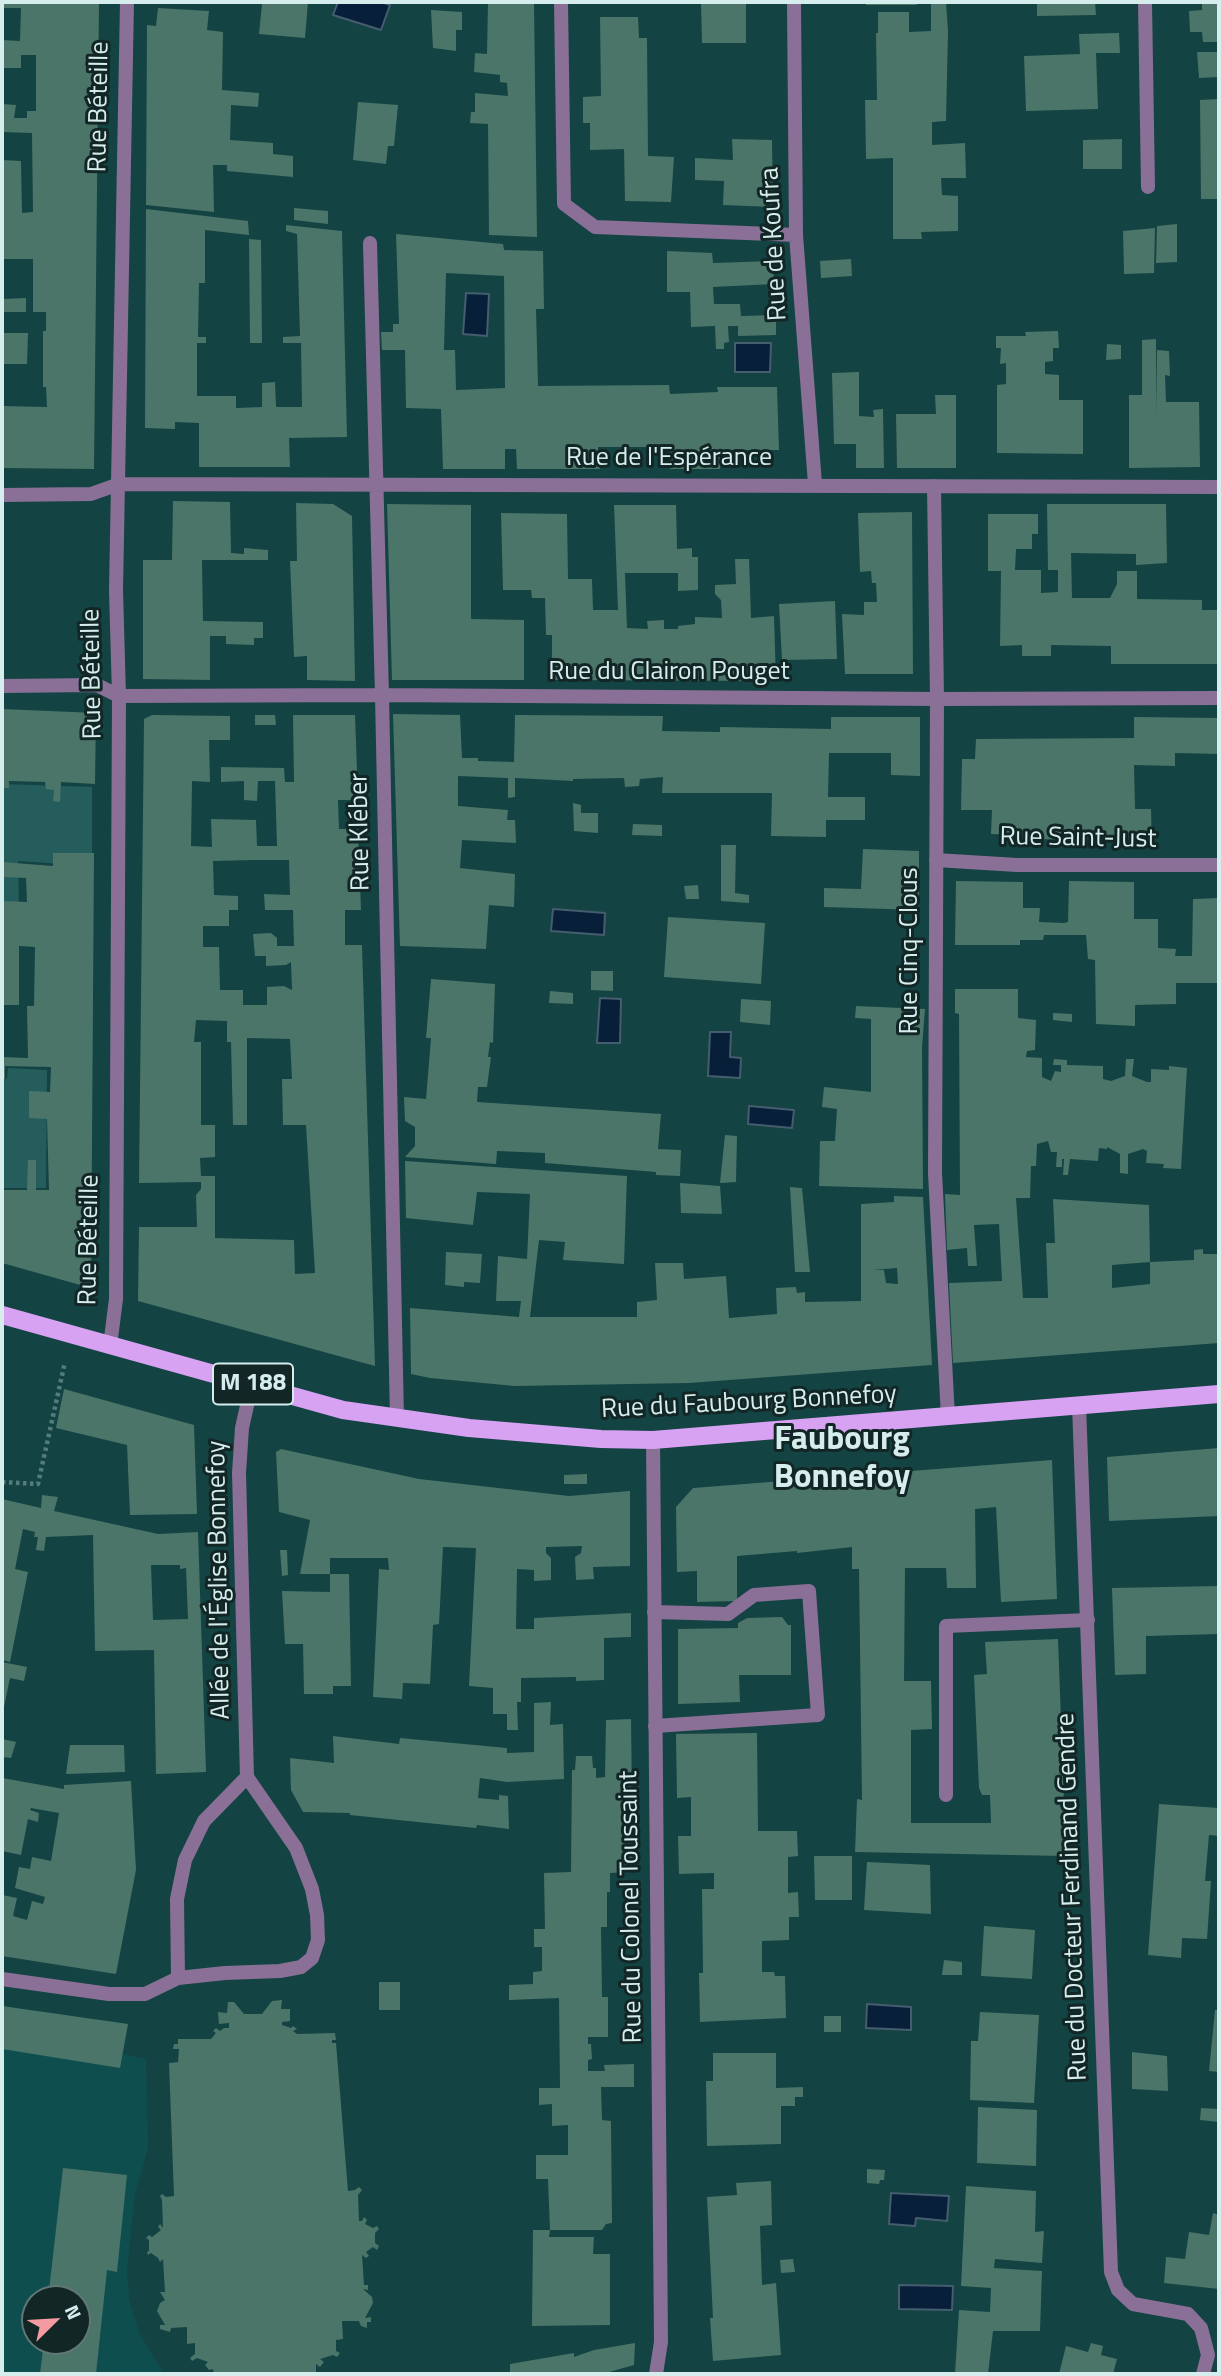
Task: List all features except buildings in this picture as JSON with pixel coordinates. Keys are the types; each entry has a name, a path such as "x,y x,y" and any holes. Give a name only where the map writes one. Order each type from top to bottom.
{"main road":[{"name":"Rue du Faubourg Bonnefoy","path":"2,1315 343,1410 532,1435 601,1440 653,1440 1219,1394"}],"street":[{"name":"Rue Béteille","path":"110,1346 116,1299 119,696 116,590 127,2"},
{"path":"561,2 564,204 595,228 796,235"},
{"name":"Rue de Koufra","path":"794,2 796,235 815,484"},
{"path":"1145,2 1148,187"},
{"name":"Rue Kléber","path":"370,243 383,695 397,1419"},
{"name":"Rue de l'Espérance","path":"2,495 91,494 119,484 1219,487"},
{"name":"Rue Cinq-Clous","path":"934,485 937,699 935,1173 948,1417"},
{"name":"Rue du Clairon Pouget","path":"2,686 97,685 119,696 1219,698"},
{"name":"Rue Saint-Just","path":"936,860 1017,865 1219,865"},
{"name":"Allée de l'Église Bonnefoy","path":"247,1777 239,1473 243,1429 252,1383"},
{"name":"Rue du Docteur Ferdinand Gendre","path":"1079,1405 1111,2272 1118,2290 1133,2304 1188,2314 1201,2329 1208,2355 1203,2374"},
{"name":"Rue du Colonel Toussaint","path":"653,1440 661,2328 656,2374"},
{"path":"654,1612 727,1614 754,1595 809,1591 818,1716 655,1726"},
{"path":"946,1795 946,1626 1087,1620"},
{"path":"2,1979 109,1994 145,1994 178,1978 302,1968 312,1958 318,1940 312,1889 296,1848 247,1777 204,1821 185,1860 177,1899 178,1978"}],"path":[{"path":"2,1482 38,1483 71,1336"}],"shaded area":[{"path":"338,2 381,2 390,5 381,30 333,15"},
{"path":"466,293 489,294 487,336 463,334"},
{"path":"735,343 771,343 770,372 735,372"},
{"path":"2,784 92,787 92,866 18,861 19,911 2,910"},
{"path":"553,909 605,913 604,935 551,931"},
{"path":"600,998 621,999 620,1043 597,1043"},
{"path":"710,1032 731,1032 730,1057 741,1058 740,1078 708,1076"},
{"path":"8,1068 47,1070 46,1188 2,1188 2,1079 7,1079"},
{"path":"749,1106 794,1110 792,1128 748,1124"},
{"path":"867,2004 911,2007 911,2030 866,2028"},
{"path":"2,2006 128,2024 123,2054 146,2059 148,2148 135,2194 127,2269 129,2299 139,2333 164,2374 2,2374"},
{"path":"891,2193 949,2196 947,2221 916,2218 915,2226 889,2224"},
{"path":"899,2285 953,2286 952,2310 899,2309"}],"district":[{"name":"Faubourg Bonnefoy","path":"842,1460"}]}
